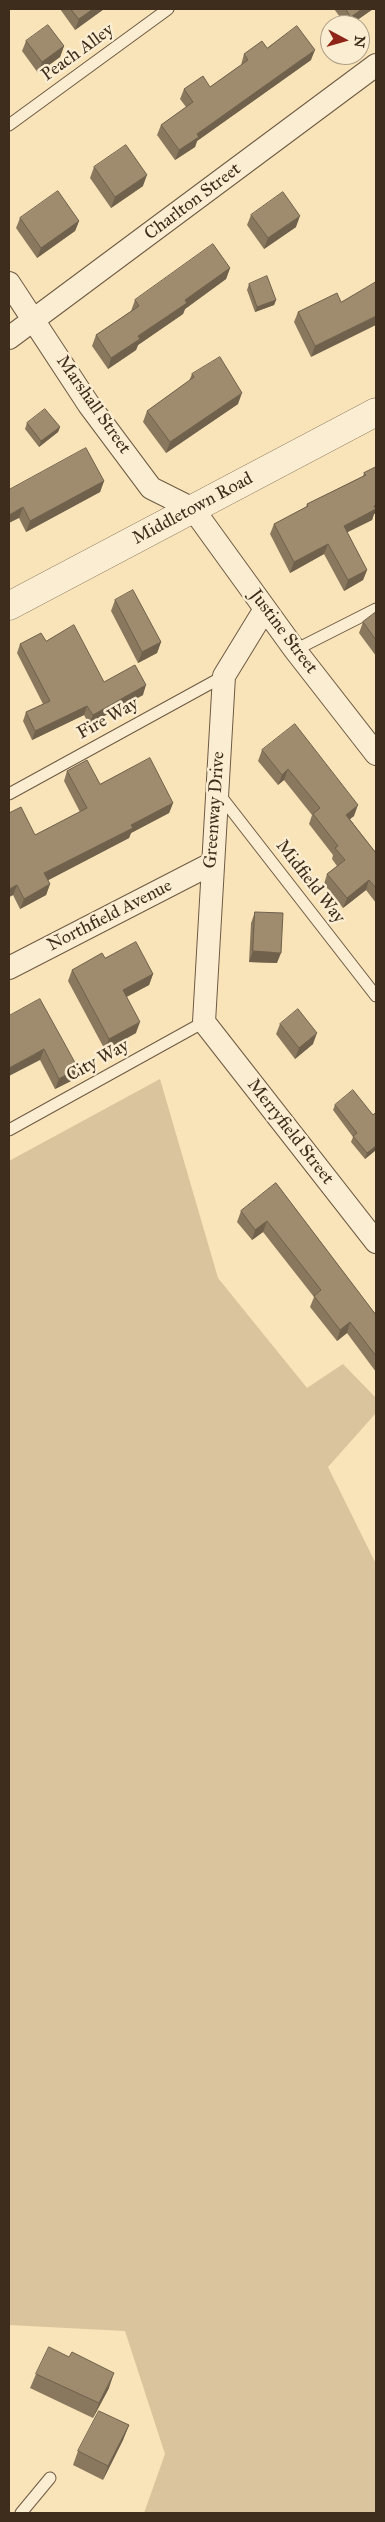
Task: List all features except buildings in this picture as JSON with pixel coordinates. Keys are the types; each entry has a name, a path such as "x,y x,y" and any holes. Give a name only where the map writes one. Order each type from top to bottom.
{"street":[{"name":"Charlton Street","path":"9,338 376,65"},
{"name":"Marshall Street","path":"9,283 90,405 151,488 193,509"},
{"name":"Middletown Road","path":"9,606 376,412"},
{"name":"Justine Street","path":"193,509 295,650 376,754"},
{"name":"Greenway Drive","path":"204,1022 211,864 224,676 265,609"},
{"name":"Northfield Avenue","path":"9,968 211,864"},
{"name":"Merryfield Street","path":"204,1022 376,1242"}],"lane":[{"name":"Peach Alley","path":"9,125 168,9"},
{"path":"295,650 376,609"},
{"name":"Fire Way","path":"9,794 224,676"},
{"name":"Midfield Way","path":"216,790 376,996"},
{"name":"City Way","path":"9,1130 204,1022"},
{"path":"21,2513 50,2478"}],"shaded area":[{"path":"160,1079 218,1278 307,1388 343,1364 376,1398 376,1413 328,1467 376,1564 376,2513 144,2513 165,2454 125,2331 9,2325 9,1161"}]}
